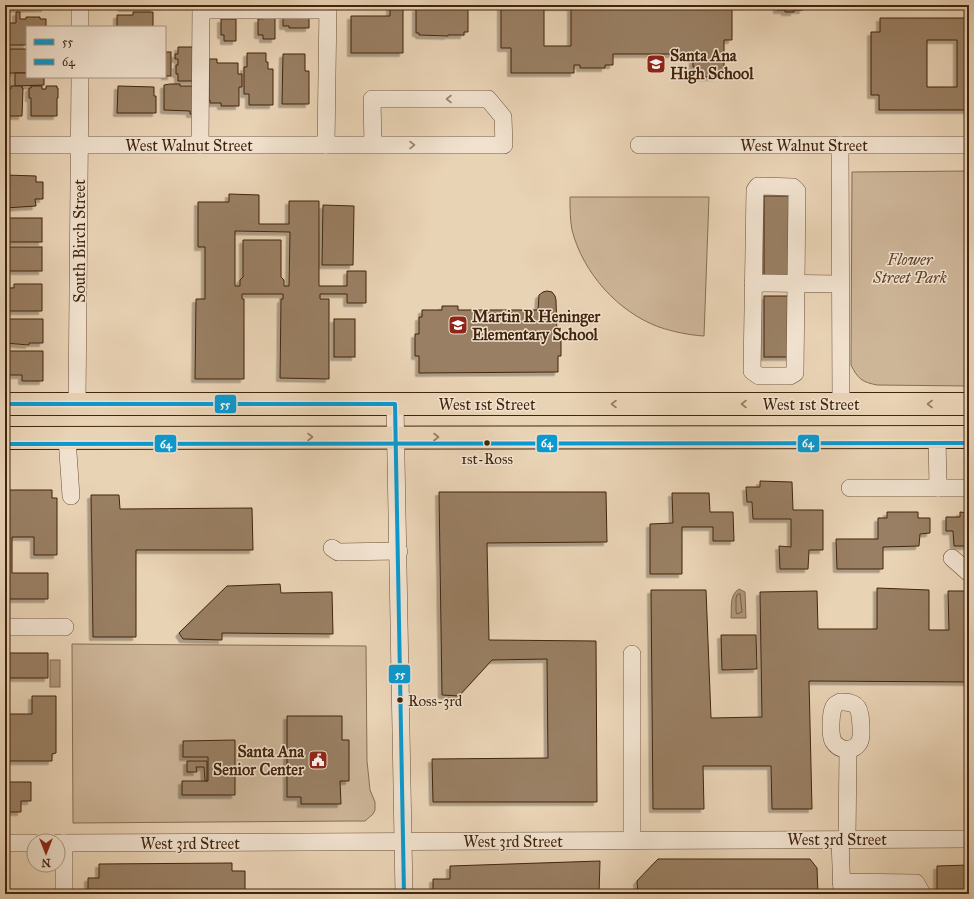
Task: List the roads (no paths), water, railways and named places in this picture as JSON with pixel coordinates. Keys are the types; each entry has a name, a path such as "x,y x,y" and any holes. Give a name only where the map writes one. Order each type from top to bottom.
{"main road":[{"name":"West 1st Street","path":"5,404 969,404"},
{"name":"West 1st Street","path":"5,438 969,437"}],"street":[{"path":"80,5 80,26"},
{"path":"200,145 201,7 328,7 326,145"},
{"name":"South Birch Street","path":"77,404 80,78"},
{"name":"West Walnut Street","path":"5,145 373,145 504,145 503,118 488,99 372,99 373,145"},
{"name":"West Walnut Street","path":"639,145 969,145"},
{"path":"840,145 841,404"},
{"path":"758,186 793,187 797,191 796,283 795,373 790,376 759,376 752,371 755,190 758,186"},
{"path":"753,283 840,284"},
{"path":"395,404 397,437 404,894"},
{"path":"937,437 938,488"},
{"path":"67,438 71,496"},
{"path":"850,488 969,488"},
{"path":"332,548 338,552 399,551"},
{"path":"952,558 969,573"},
{"path":"5,627 65,627"},
{"path":"632,654 632,840"},
{"path":"848,750 841,889 887,889 921,893"},
{"name":"West 3rd Street","path":"66,843 969,839"},
{"path":"5,843 26,843"},
{"path":"63,873 64,894"}],"water":[{"path":"739,589 745,592 746,618 731,618 732,598"},
{"path":"50,660 60,660 60,687 50,687"}],"place":[{"name":"Santa Ana High School","path":"656,64"},
{"name":"Martin R Heninger Elementary School","path":"458,325"},
{"name":"1st-Ross","path":"487,443"},
{"name":"Ross-3rd","path":"400,700"},
{"name":"Santa Ana Senior Center","path":"318,760"}],"park label":[{"name":"Flower Street Park","path":"910,268"}]}
